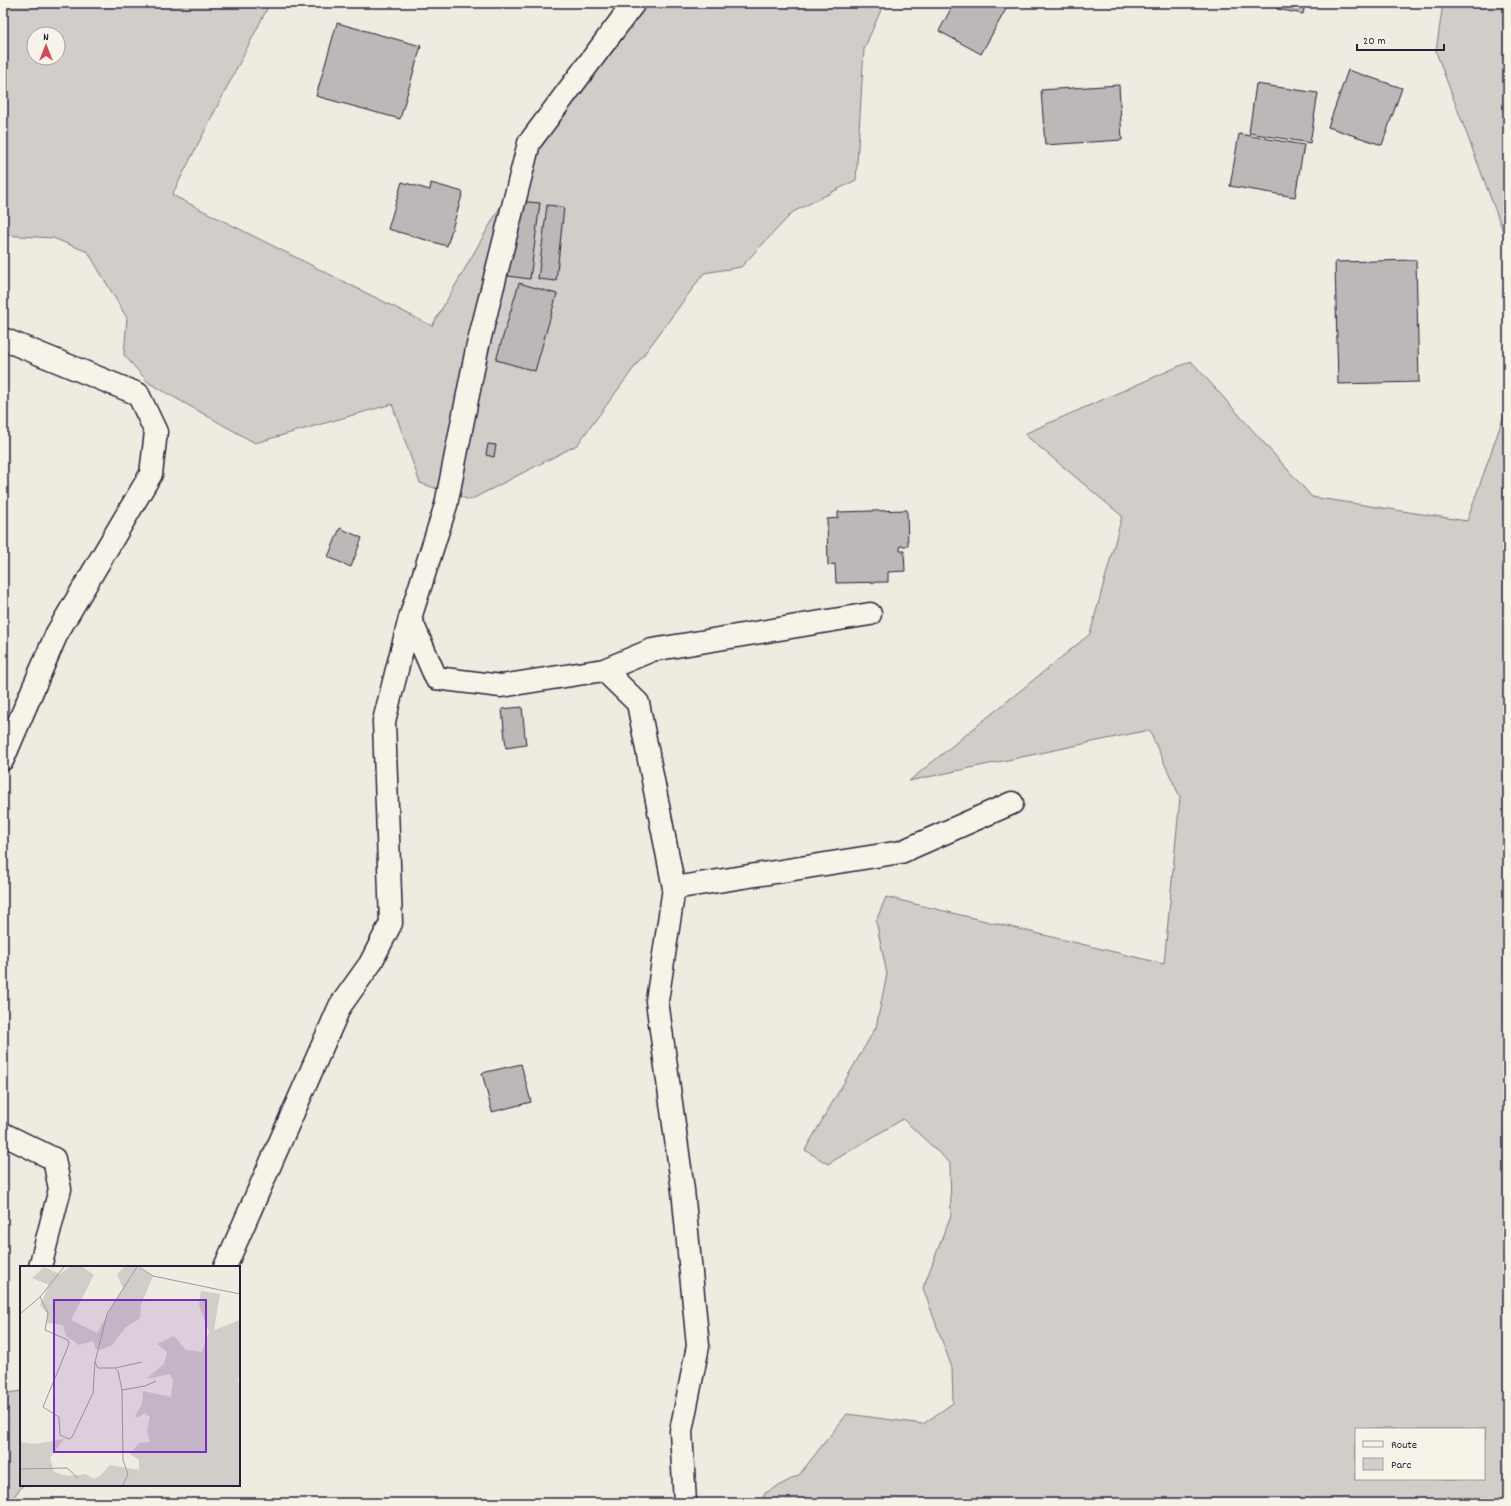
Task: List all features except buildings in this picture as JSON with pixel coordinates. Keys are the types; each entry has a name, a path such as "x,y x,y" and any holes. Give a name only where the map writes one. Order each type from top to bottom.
{"street":[{"path":"224,1266 340,1006 370,964 391,923 384,721 410,618 446,505 477,349 529,143 634,3"},
{"path":"3,339 138,394 156,432 151,474 57,633 3,759"},
{"path":"410,618 436,678 501,686 604,670 652,650 870,614"},
{"path":"604,670 638,703 674,888 657,1001 683,1190 698,1346 682,1431 685,1503"},
{"path":"674,888 901,852 1012,803"},
{"path":"3,1134 54,1159 60,1188 40,1266"}],"green space":[{"path":"3,3 270,3 172,195 432,326 617,3 884,3 864,49 856,180 793,212 741,267 704,273 577,445 470,500 420,483 392,404 255,443 149,383 124,355 127,318 88,252 53,238 3,235"},
{"path":"1443,3 1508,3 1508,244 1436,52"},
{"path":"1191,361 1312,497 1467,521 1508,404 1508,1503 761,1503 765,1493 799,1475 847,1414 923,1424 953,1403 952,1368 923,1288 951,1215 950,1163 903,1119 828,1164 805,1150 876,1027 887,974 876,921 886,897 1164,964 1180,797 1149,730 909,781 1090,634 1122,516 1024,434"},
{"path":"20,1391 20,1486 22,1486 9,1503 3,1503 3,1394"}]}
